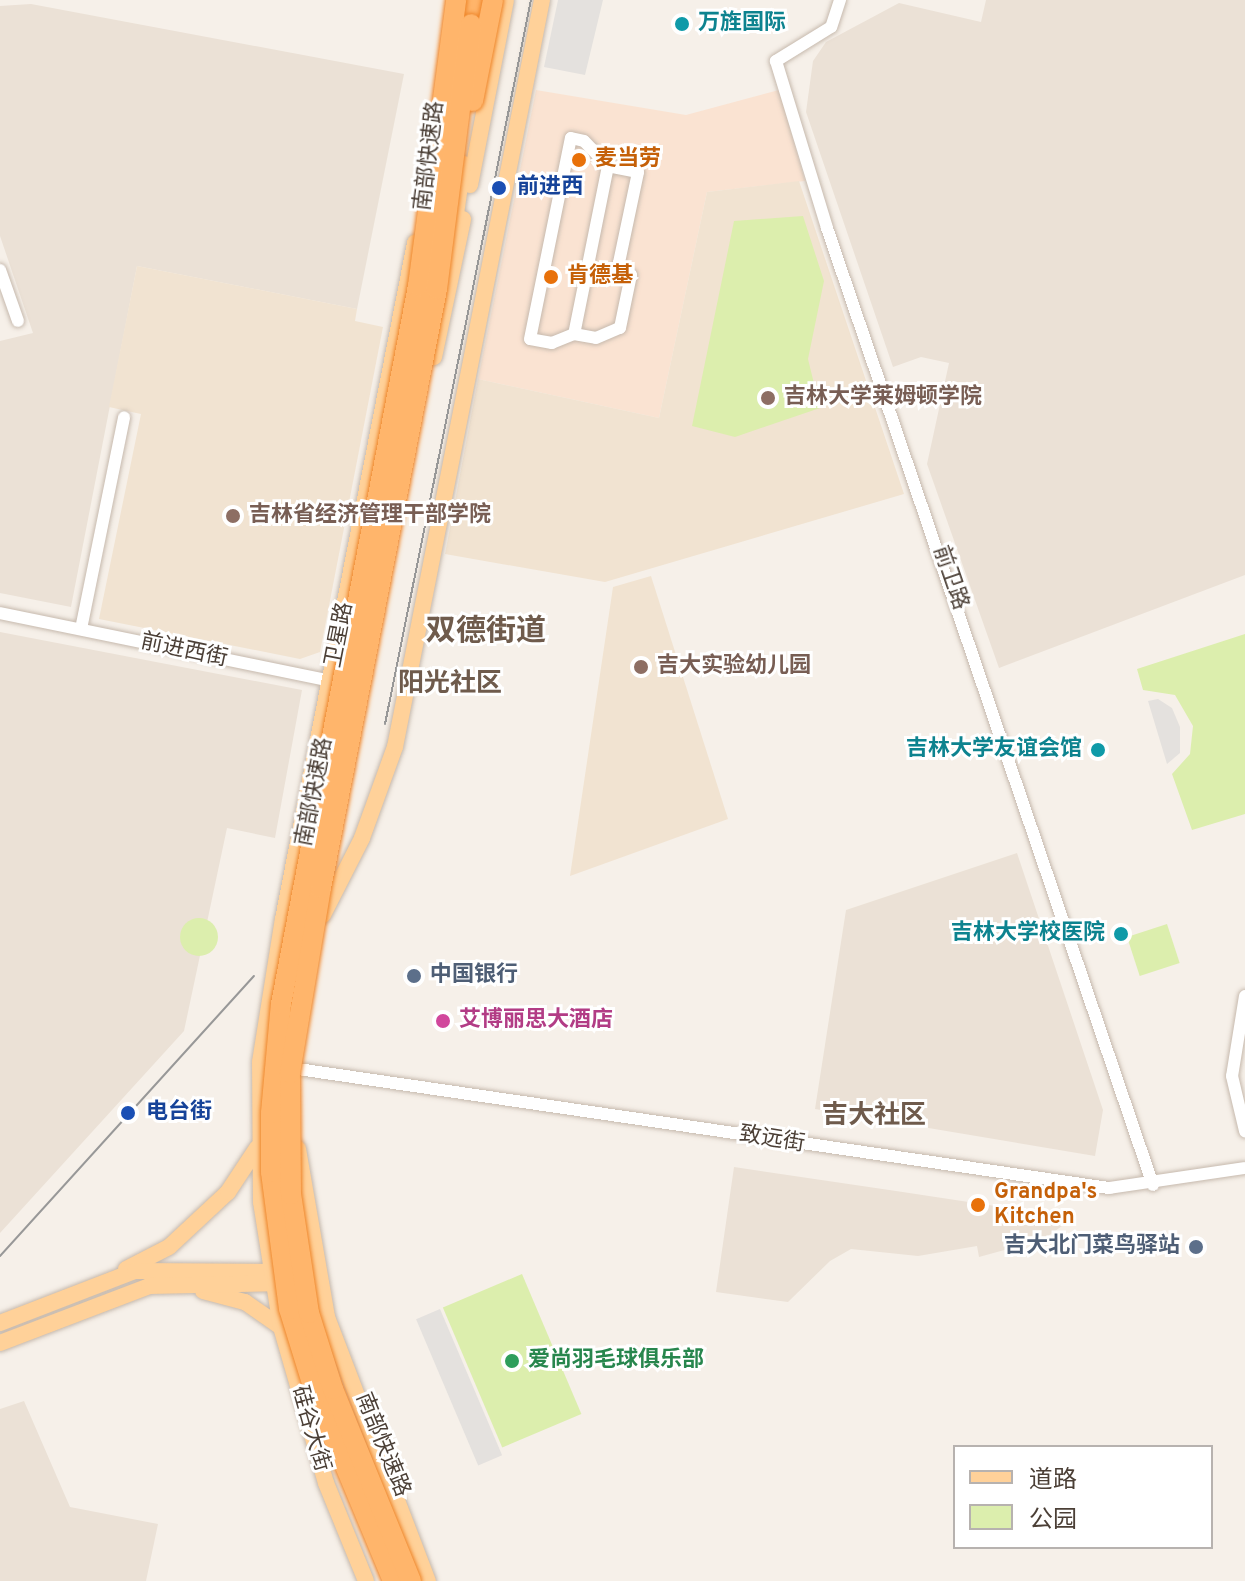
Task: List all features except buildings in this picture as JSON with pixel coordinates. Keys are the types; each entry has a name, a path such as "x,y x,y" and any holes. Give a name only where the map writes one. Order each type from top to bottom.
{"highway":[{"name":"南部快速路","path":"393,1581 316,1396 289,1309 271,1172 271,1113 283,989 418,286 453,0"},
{"name":"南部快速路","path":"411,1581 333,1389 309,1313 291,1194 290,1073 318,903 437,289 475,0"},
{"path":"437,289 493,0"}],"main road":[{"name":"卫星路","path":"273,1278 257,1148 269,994 332,681 427,177 453,0"},
{"name":"卫星路","path":"317,1276 299,1154 298,1069 323,915 420,421 458,203 483,0"},
{"path":"420,421 506,0"},
{"name":"卫星路","path":"323,915 362,838 395,747 542,0"},
{"path":"0,1323 120,1274 169,1247 228,1192 257,1148"},
{"path":"120,1274 273,1278"},
{"path":"0,1343 149,1286 317,1276 347,1380 428,1581"},
{"name":"硅谷大街","path":"273,1278 281,1327 326,1483 366,1581"},
{"path":"149,1286 236,1298 281,1327"}],"street":[{"name":"前卫路","path":"840,0 831,27 776,61 832,243 1153,1185"},
{"path":"571,138 584,141 608,166 638,172 617,272 631,275 620,328 596,338 574,334 552,343 530,339 571,138"},
{"path":"574,334 608,166"},
{"path":"0,270 18,321"},
{"path":"81,629 124,417"},
{"name":"前进西街","path":"0,613 368,688"},
{"path":"1245,996 1232,1076 1245,1131"},
{"name":"致远街","path":"298,1069 1109,1188 1153,1185 1245,1168"}],"shaded area":[{"path":"558,0 603,0 585,75 544,67"},
{"path":"986,0 1245,0 1245,575 999,668 927,464 949,363 921,357 893,367 806,112 813,61 826,42 899,3 981,22"},
{"path":"31,4 404,74 357,309 137,266 71,607 0,593 0,341 33,333 0,236 0,6"},
{"path":"536,90 686,115 779,90 805,181 707,192 659,418 478,379"},
{"name":"吉林大学莱姆顿学院","path":"799,181 904,494 605,582 445,554 478,379 659,418 707,192"},
{"name":"吉林省经济管理干部学院","path":"137,266 357,309 355,321 383,327 320,652 300,659 99,619 141,414 109,407"},
{"name":"吉大实验幼儿园","path":"651,576 728,819 570,876 613,587"},
{"path":"0,632 302,690 275,838 227,828 184,1031 0,1233"},
{"path":"1158,699 1172,708 1180,727 1180,753 1167,764 1148,701"},
{"path":"1017,853 1103,1110 1095,1156 815,1109 846,910"},
{"path":"734,1167 1073,1218 1044,1239 979,1257 977,1246 918,1256 851,1249 830,1261 788,1302 716,1292"},
{"path":"440,1309 502,1455 478,1466 416,1319"},
{"path":"24,1401 70,1507 158,1524 146,1581 0,1581 0,1409"}],"green space":[{"path":"803,216 824,281 808,359 820,408 735,437 692,426 734,221"},
{"path":"1245,634 1245,814 1192,830 1172,774 1190,754 1193,726 1175,695 1143,690 1137,669"},
{"path":"199,918 213,923 218,937 213,951 199,956 185,951 180,937 185,923"},
{"path":"1167,924 1180,963 1140,976 1127,937"},
{"name":"爱尚羽毛球俱乐部","path":"522,1274 581,1414 502,1448 443,1308"}],"tram line":[{"path":"385,724 531,0"},
{"path":"0,1256 254,976"}],"place":[{"name":"万旌国际","path":"682,24"},
{"name":"麦当劳","path":"579,160"},
{"name":"前进西","path":"499,188"},
{"name":"肯德基","path":"551,277"},
{"name":"吉林大学莱姆顿学院","path":"768,398"},
{"name":"吉林省经济管理干部学院","path":"233,516"},
{"name":"吉大实验幼儿园","path":"641,667"},
{"name":"吉林大学友谊会馆","path":"1098,750"},
{"name":"吉林大学校医院","path":"1121,934"},
{"name":"中国银行","path":"414,976"},
{"name":"艾博丽思大酒店","path":"443,1021"},
{"name":"电台街","path":"128,1113"},
{"name":"Grandpa's Kitchen","path":"978,1205"},
{"name":"吉大北门菜鸟驿站","path":"1196,1247"},
{"name":"爱尚羽毛球俱乐部","path":"512,1361"}],"district":[{"name":"双德街道","path":"486,633"},
{"name":"阳光社区","path":"450,685"},
{"name":"吉大社区","path":"874,1117"}]}
